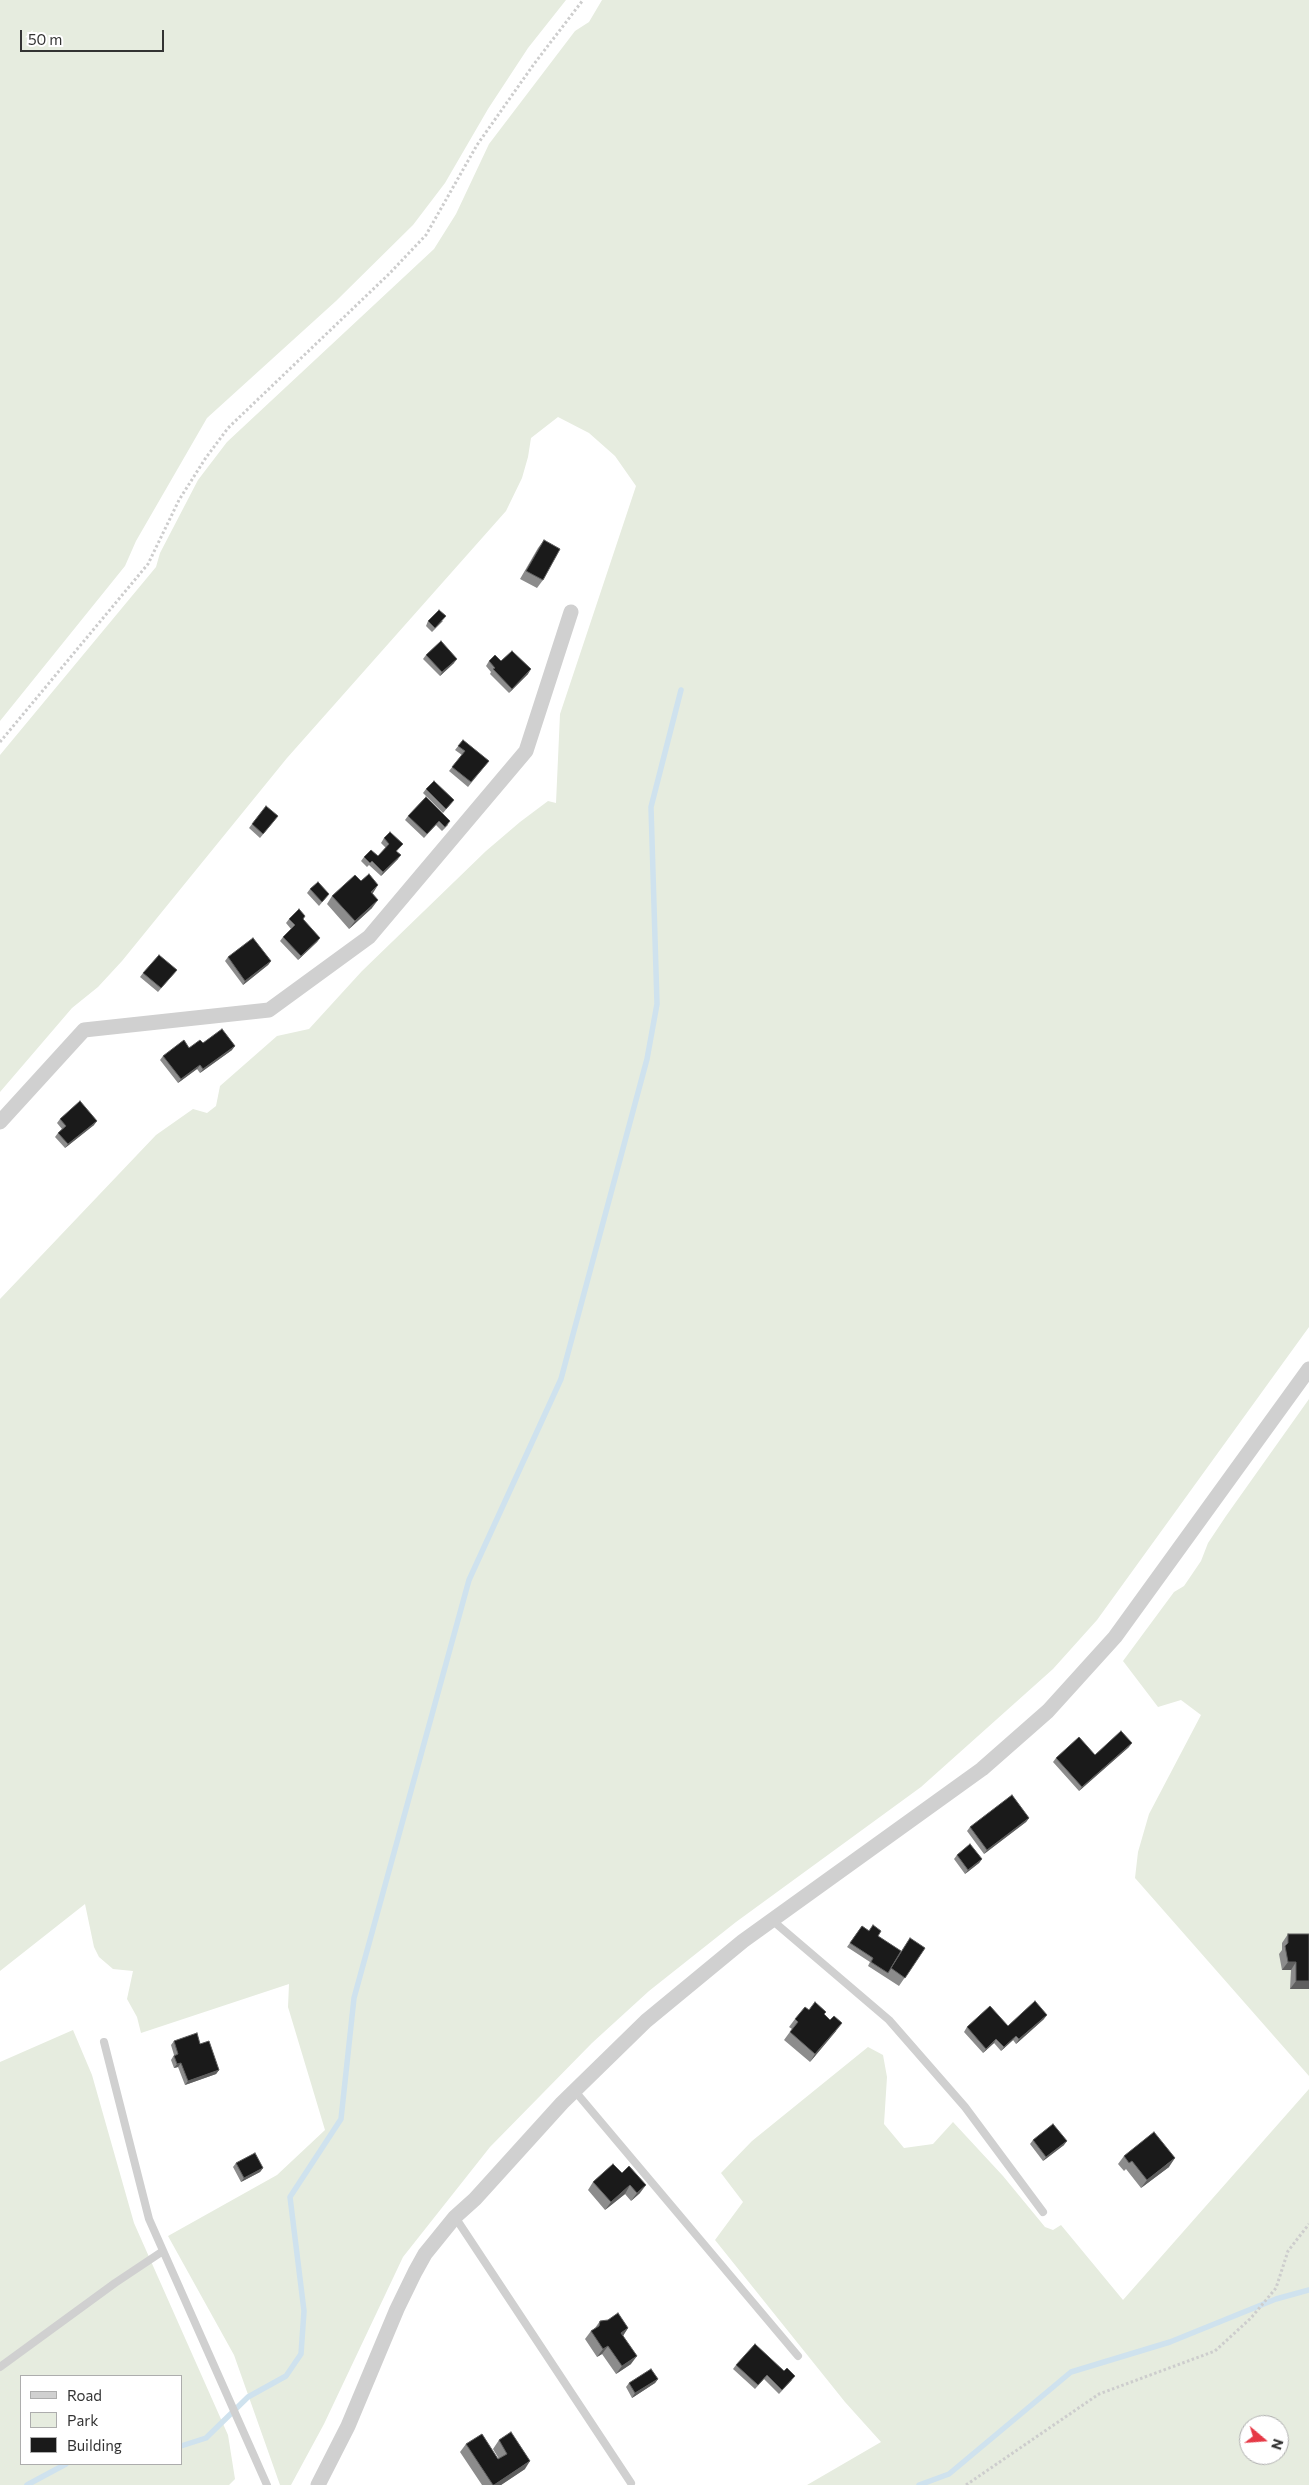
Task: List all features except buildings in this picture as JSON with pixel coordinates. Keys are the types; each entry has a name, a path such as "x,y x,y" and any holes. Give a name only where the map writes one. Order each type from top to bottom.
{"street":[{"path":"0,1122 84,1030 269,1010 368,937 526,751 571,612"},
{"path":"318,2485 348,2426 415,2272 425,2254 455,2218 475,2199 574,2090 646,2021 743,1941 773,1922 982,1768 1054,1705 1115,1637 1309,1369"}],"lane":[{"path":"773,1922 889,2020 965,2107 1042,2212"},
{"path":"104,2042 148,2219 267,2485"},
{"path":"574,2090 798,2356"},
{"path":"455,2218 631,2483"},
{"path":"0,2367 115,2283 163,2251"}],"path":[{"path":"0,742 148,564 180,500 205,458 228,428 426,235 477,145 534,64 583,0"},
{"path":"966,2485 1099,2394 1215,2351 1251,2318 1276,2288 1288,2251 1309,2224"}],"green space":[{"path":"0,0 566,0 528,48 488,109 445,183 413,225 336,301 207,418 136,541 125,566 0,721"},
{"path":"602,0 1309,0 1309,1327 1097,1620 1053,1669 921,1787 736,1922 649,1991 592,2043 490,2147 403,2257 324,2424 291,2485 280,2485 234,2355 168,2236 277,2175 325,2130 288,2007 289,1984 141,2033 137,2017 127,1999 133,1971 113,1969 99,1957 94,1947 85,1904 0,1971 0,1299 156,1135 193,1109 207,1113 216,1106 220,1086 277,1036 309,1029 362,971 486,851 548,801 556,803 560,714 636,486 615,456 589,433 558,417 531,438 522,478 506,511 287,758 122,961 98,987 72,1008 0,1092 0,755 156,567 160,553 198,480 227,442 434,249 456,214 489,144 575,31 589,22"},
{"path":"1309,1399 1309,2076 1135,1878 1138,1852 1149,1814 1201,1715 1181,1700 1158,1707 1123,1661 1174,1592 1184,1586 1201,1561 1208,1543 1226,1516"},
{"path":"73,2030 92,2075 134,2223 228,2435 235,2479 229,2485 0,2485 0,2062"},
{"path":"868,2047 883,2055 887,2077 884,2124 904,2148 933,2144 953,2122 1003,2176 1045,2227 1053,2230 1061,2225 1123,2300 1309,2089 1309,2485 807,2485 881,2442 845,2402 715,2240 743,2202 721,2173 752,2141"}],"waterway":[{"path":"182,2446 206,2438 248,2397 286,2376 301,2354 304,2311 290,2197 341,2119 354,1998 469,1580 561,1379 647,1059 657,1004 651,807 681,690"},
{"path":"919,2485 949,2474 1071,2372 1170,2342 1276,2299 1309,2290"},
{"path":"27,2485 64,2465"}]}
